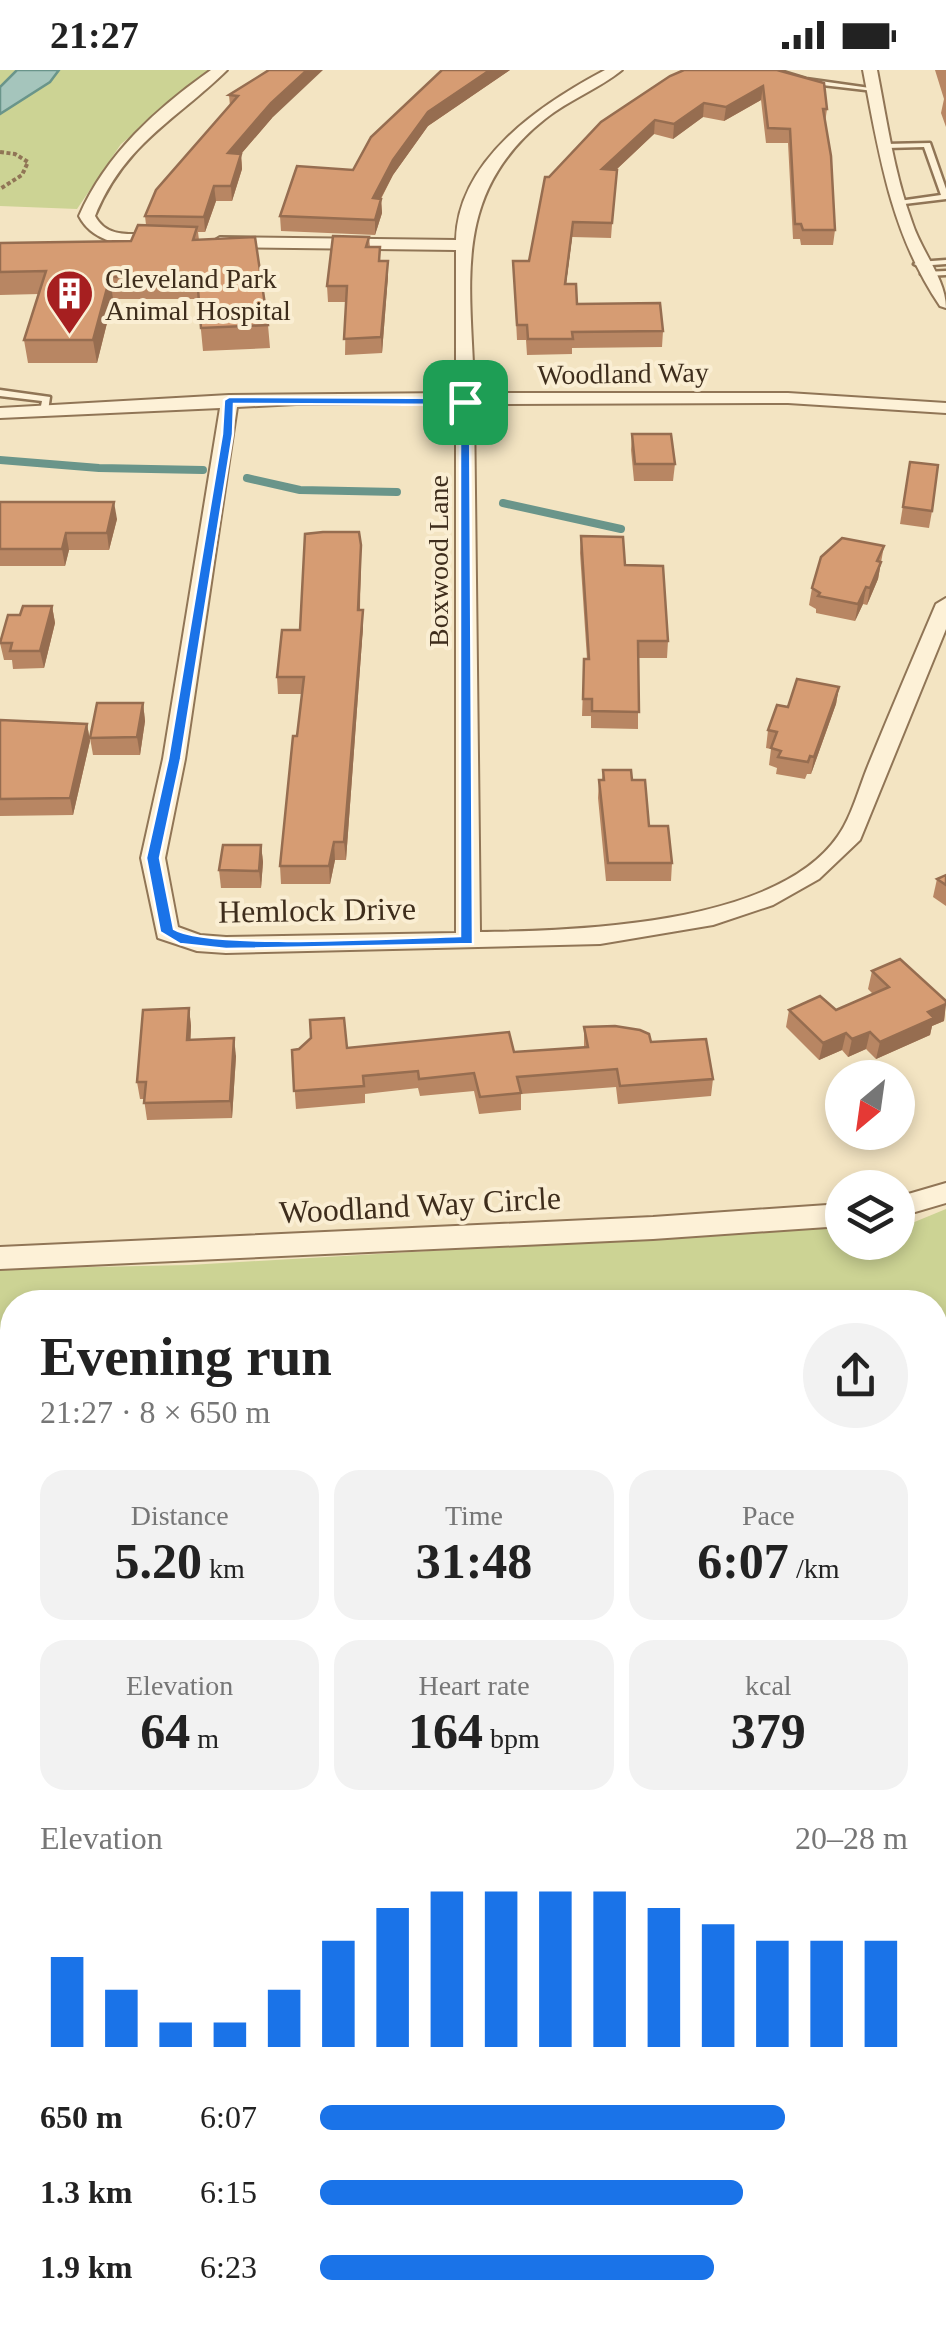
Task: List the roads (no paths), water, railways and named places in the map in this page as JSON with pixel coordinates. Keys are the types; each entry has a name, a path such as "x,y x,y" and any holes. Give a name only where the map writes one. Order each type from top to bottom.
{"street":[{"path":"184,241 106,234 94,229 86,216 99,189 123,158 178,103 220,70"},
{"path":"870,70 899,203 922,269 946,304"},
{"name":"Boxwood Lane","path":"468,941 466,220 478,186 499,152 550,108 602,72"},
{"path":"202,242 464,244"},
{"name":"Woodland Way","path":"0,413 229,400 788,398 946,408"},
{"name":"Hemlock Drive","path":"229,400 228,434 178,740 154,847 168,932 197,944 468,941 641,933 730,913 792,884 835,856 864,809 946,604"},
{"path":"915,1202 946,1194"},
{"name":"Woodland Way Circle","path":"0,1258 539,1234 825,1215"}],"lane":[{"path":"770,70 806,80 874,89"},
{"path":"886,146 946,144"},
{"path":"899,203 945,204 928,145"},
{"path":"922,269 946,262"},
{"path":"922,269 946,274"},
{"path":"0,393 42,397 49,403 44,411"}],"water":[{"path":"17,70 59,70 50,82 0,114 0,87"}],"waterway":[{"path":"0,460 99,468 203,470"},
{"path":"247,478 300,490 397,492"},
{"path":"503,503 621,529"}],"place":[{"name":"Cleveland Park Animal Hospital","path":"70,336"}]}
